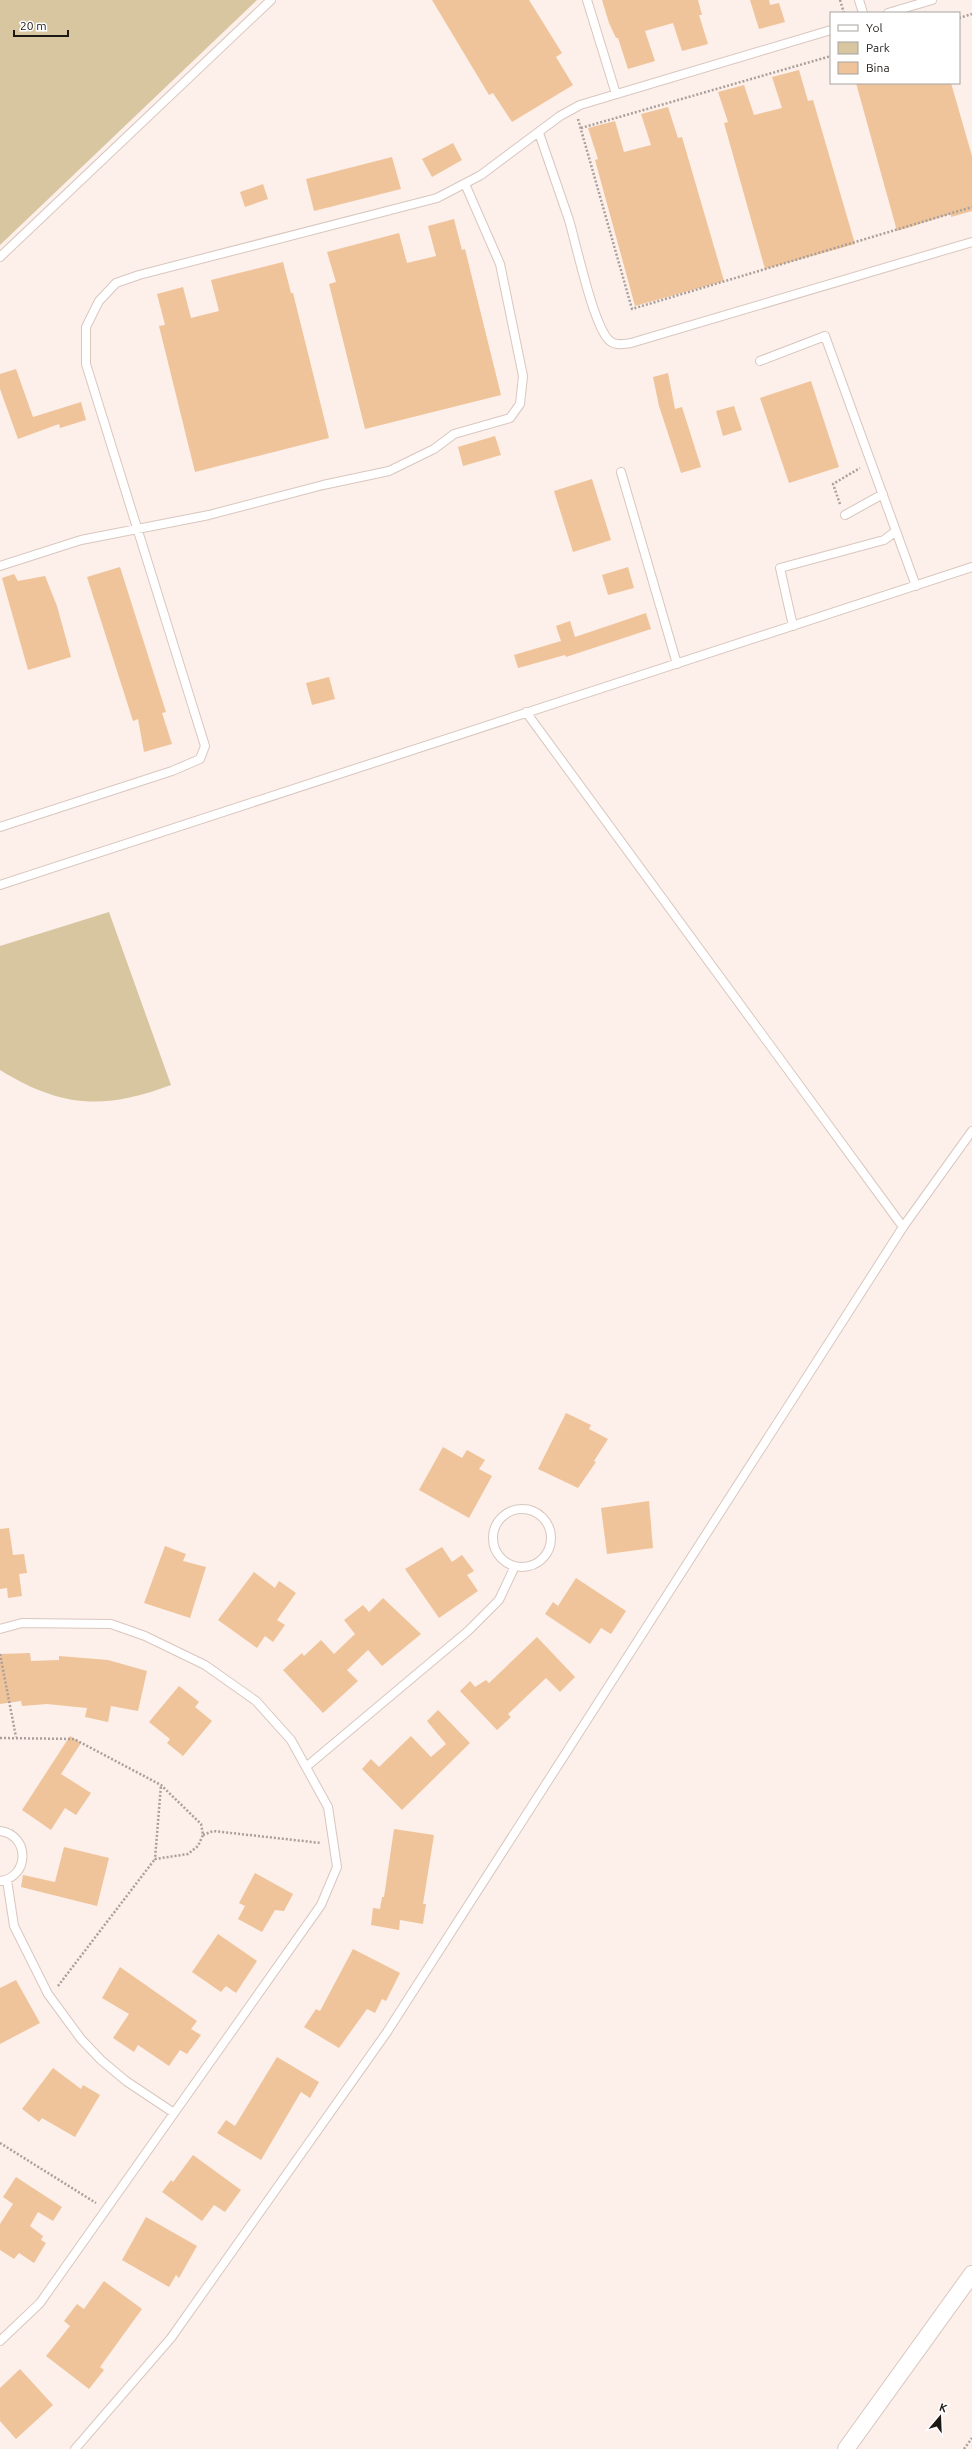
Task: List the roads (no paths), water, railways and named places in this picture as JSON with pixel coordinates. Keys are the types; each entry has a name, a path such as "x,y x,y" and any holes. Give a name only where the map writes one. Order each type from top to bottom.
{"street":[{"path":"846,2449 972,2274"}],"lane":[{"path":"0,258 271,0"},
{"path":"587,0 616,94"},
{"path":"859,0 863,12"},
{"path":"891,12 932,0"},
{"path":"0,827 172,772 200,759 205,746 202,732 137,530 86,364 86,327 99,300 116,283 139,275 437,198 481,175 580,104 830,30"},
{"path":"539,132 569,221 597,316 604,334 611,342 618,344 631,343 763,305 972,242"},
{"path":"0,566 81,540 209,516 323,485 389,471 434,449 454,434 510,418 520,404 524,376 500,264 465,184"},
{"path":"760,361 825,336 916,586"},
{"path":"621,472 677,664"},
{"path":"845,514 882,494"},
{"path":"793,626 780,568 884,540 896,530"},
{"path":"0,885 972,567"},
{"path":"526,712 903,1227"},
{"path":"75,2449 171,2338 387,2032 903,1227 972,1131"},
{"path":"526,1508 536,1512 547,1522 550,1529 551,1545 542,1559 534,1565 515,1566 499,1556 493,1546 492,1536 497,1522 504,1514 510,1511 526,1508"},
{"path":"306,1767 468,1631 499,1600 515,1566"},
{"path":"0,1629 22,1623 111,1624 145,1636 206,1665 256,1701 291,1740 328,1807 337,1867 321,1904 40,2303 0,2340"},
{"path":"0,1831 15,1837 23,1852 22,1864 18,1872 4,1880 14,1926 50,1996 81,2039 101,2060 126,2081 174,2113"}]}
